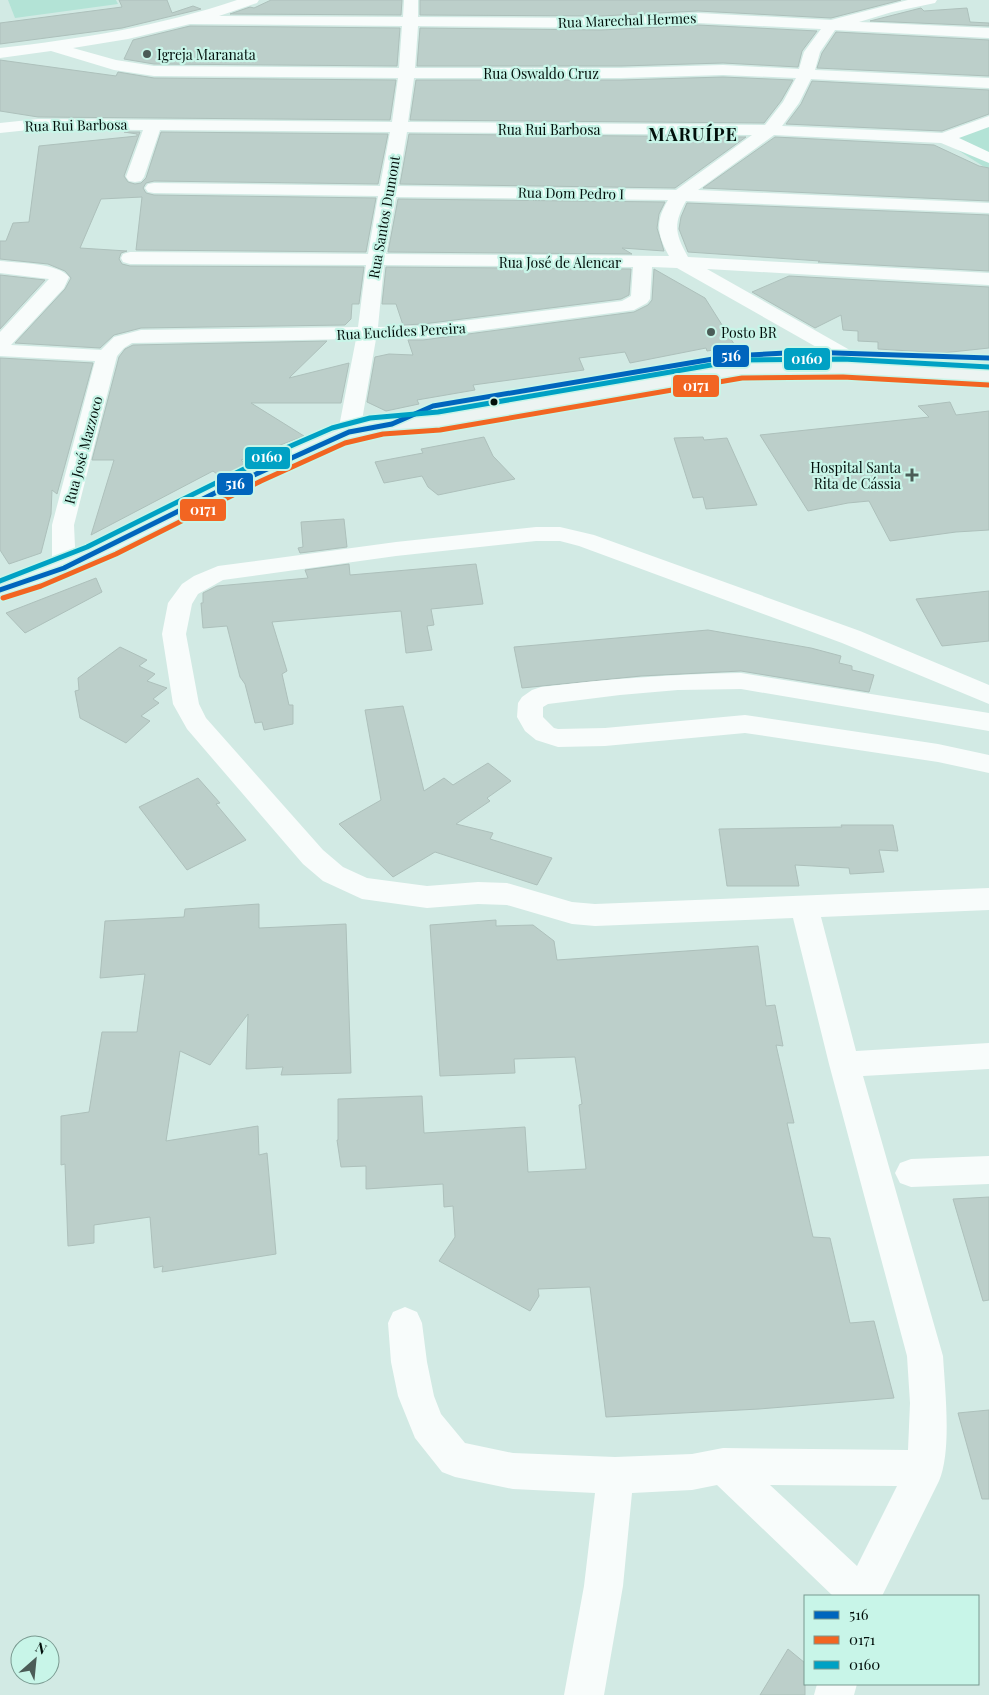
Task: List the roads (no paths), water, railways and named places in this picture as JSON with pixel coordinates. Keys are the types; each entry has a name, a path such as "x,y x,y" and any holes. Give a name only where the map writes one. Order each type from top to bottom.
{"main road":[{"path":"392,424 433,406 686,362 732,356 770,353 841,353 989,358"},
{"path":"2,585 64,568 238,482 349,432 392,424 439,421 740,369 843,368 989,376"}],"street":[{"path":"0,52 52,47 94,40 192,20 251,0"},
{"name":"Rua Santos Dumont","path":"349,432 367,334 376,261 390,191 406,73 411,0"},
{"path":"698,18 705,0"},
{"path":"841,353 681,262 669,239 668,216 680,195 770,130 791,102 806,74 812,52 831,25 890,8 930,0"},
{"name":"Rua Marechal Hermes","path":"225,10 265,21"},
{"name":"Rua Marechal Hermes","path":"192,20 411,20 601,23 698,18 989,33"},
{"path":"94,40 94,58"},
{"name":"Rua Oswaldo Cruz","path":"52,47 114,65 154,71 611,73 723,70 989,83"},
{"path":"0,115 38,124"},
{"path":"944,138 989,121"},
{"name":"Rua Rui Barbosa","path":"0,128 38,124 770,130 944,138"},
{"name":"Rua Rui Barbosa","path":"135,177 153,125"},
{"path":"944,138 989,158"},
{"name":"Rua Dom Pedro I","path":"154,188 680,195 989,208"},
{"name":"Rua José de Alencar","path":"130,258 681,262 989,279"},
{"name":"Rua Euclídes Pereira","path":"123,338 141,336 367,334 451,330 627,306 640,299 642,263"},
{"path":"0,267 51,273 59,277 57,284 0,344"},
{"name":"Rua José Mazzoco","path":"64,568 63,525 107,356 113,345 123,338"},
{"path":"0,350 107,356"},
{"path":"989,695 823,626 586,540 560,534 536,534 396,548 218,573 190,589 180,603 174,634 186,704 196,723 313,857 333,874 362,888 427,897 478,893 507,894 572,913 595,915 804,905 989,899"},
{"path":"989,722 945,713 741,682 678,682 620,686 540,696 531,703 530,717 534,725 545,734 558,738 605,737 745,724 938,753 989,764"},
{"path":"741,682 745,724"},
{"path":"938,753 945,713"},
{"path":"804,905 844,1064 925,1356 928,1403 926,1468 862,1595"},
{"path":"844,1064 989,1056"},
{"path":"911,1173 989,1170"},
{"path":"405,1323 409,1362 416,1396 428,1426 455,1459 513,1471 615,1475 692,1472 723,1466 926,1468"},
{"path":"723,1466 861,1595"},
{"path":"584,1695 603,1599 611,1535 615,1475"}],"place":[{"name":"Igreja Maranata","path":"147,54"},
{"name":"Posto BR","path":"711,332"},
{"name":"Hospital Santa Rita de Cássia","path":"912,475"}],"district":[{"name":"MARUÍPE","path":"693,134"}]}
